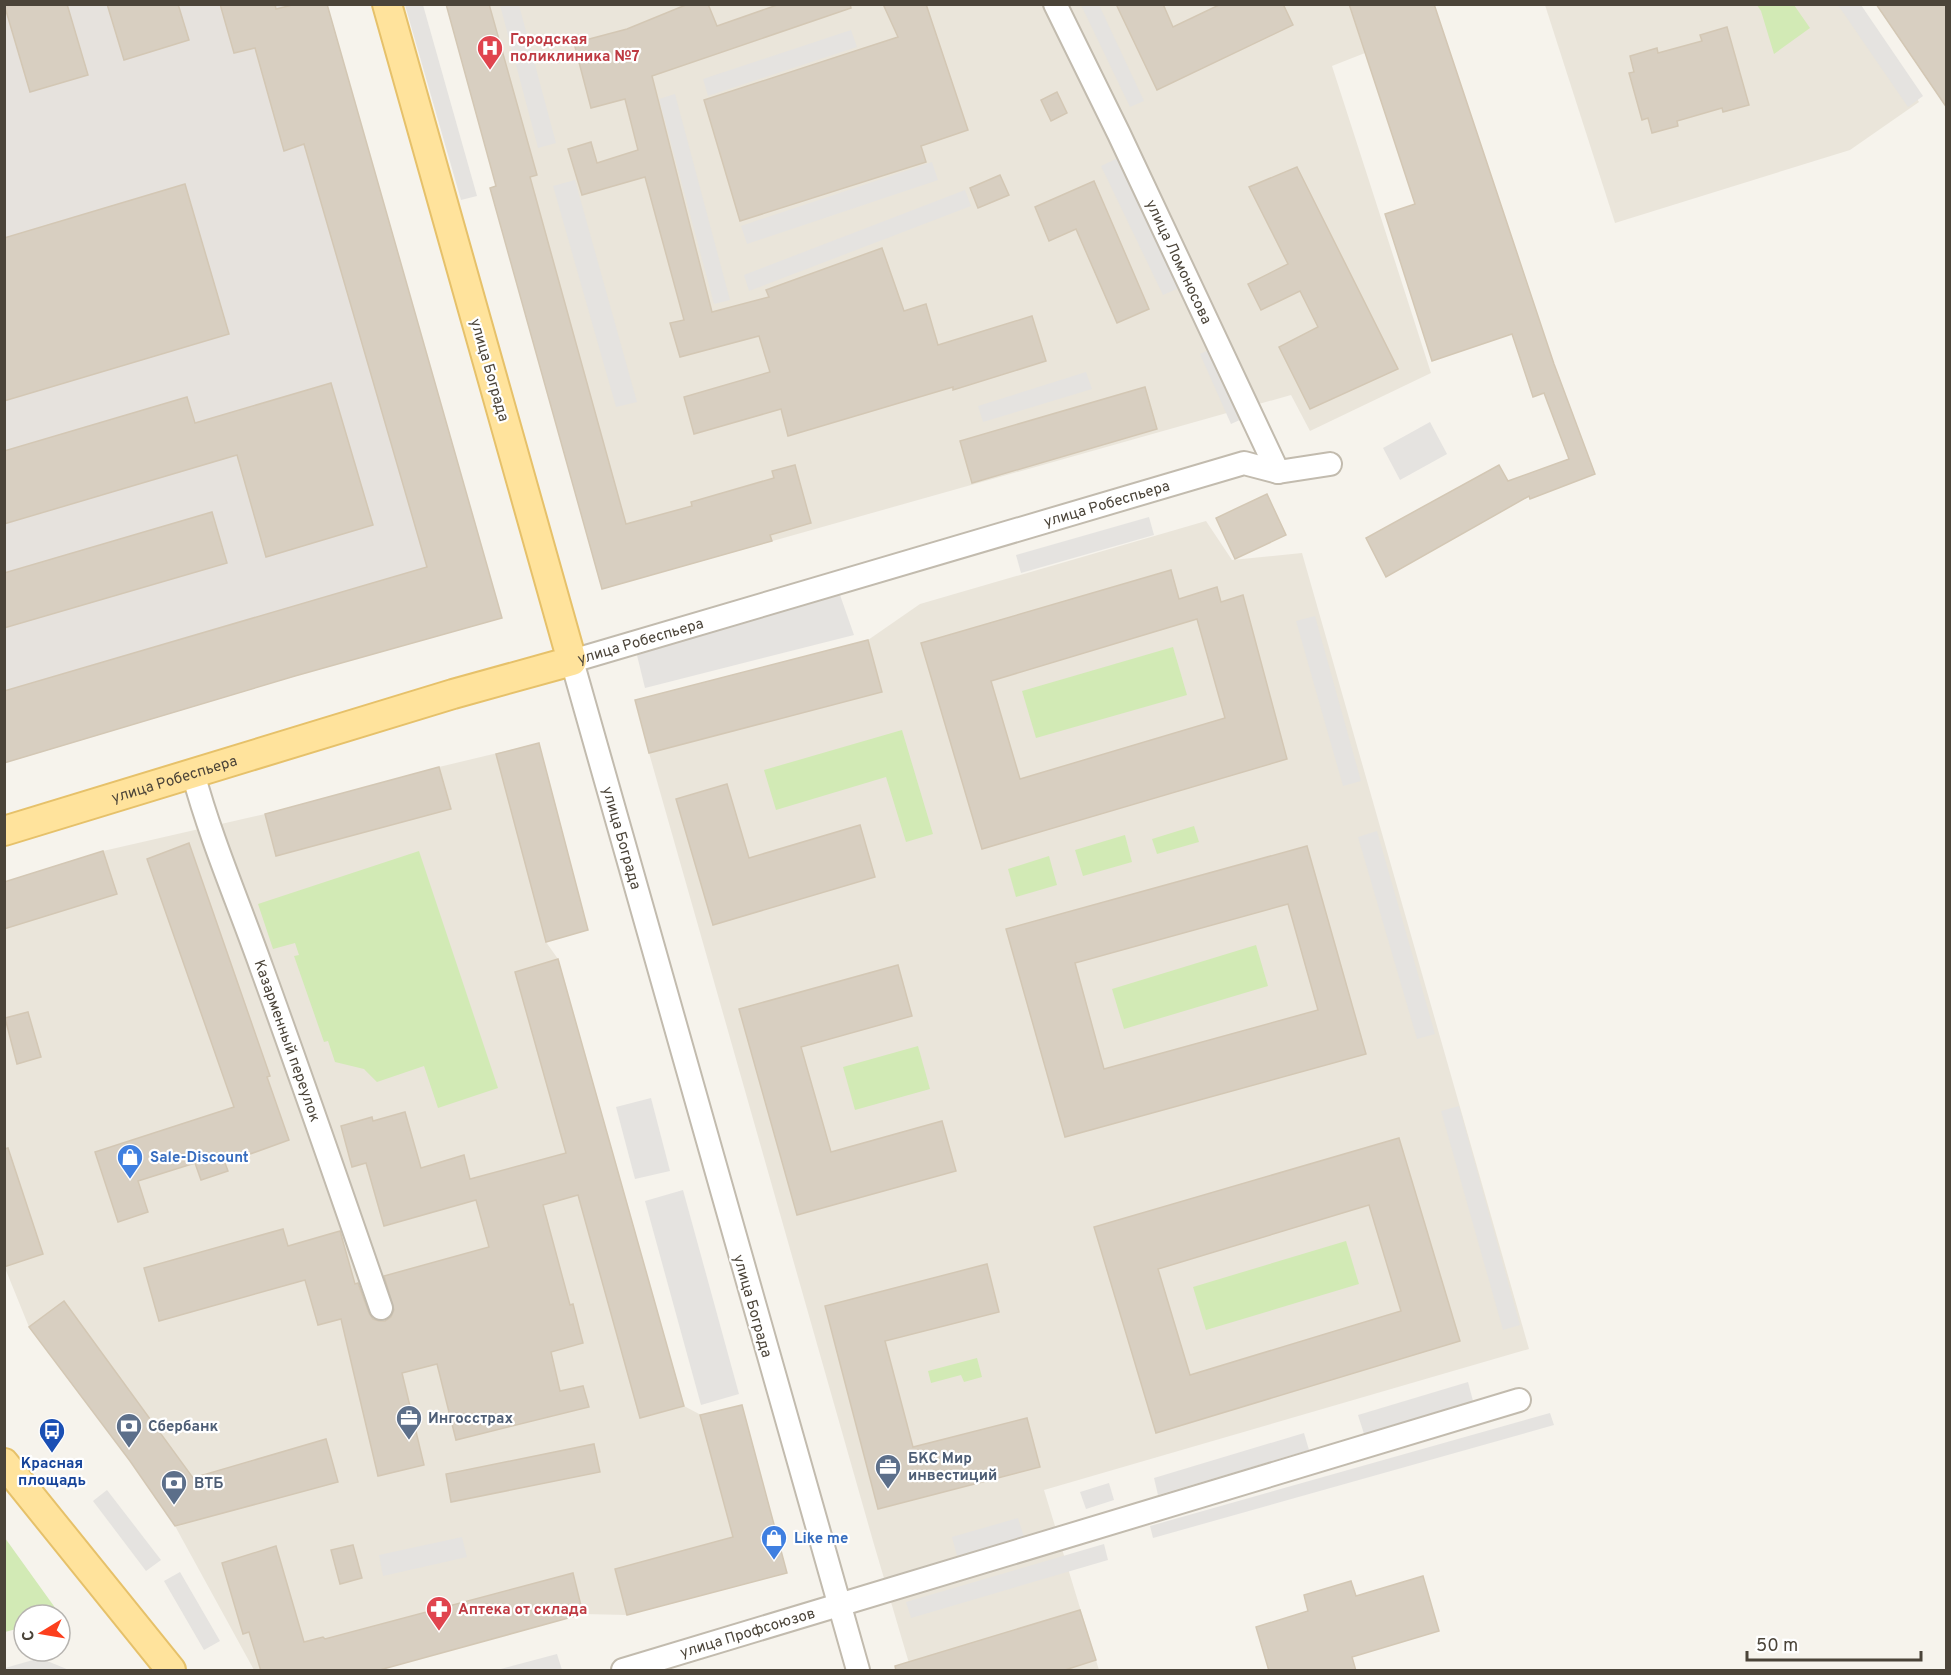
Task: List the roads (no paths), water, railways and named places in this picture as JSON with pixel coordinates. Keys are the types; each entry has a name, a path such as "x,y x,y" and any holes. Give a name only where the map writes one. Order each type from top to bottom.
{"main road":[{"name":"улица Бограда","path":"387,4 572,661"},
{"name":"улица Робеспьера","path":"4,831 453,694 572,661"},
{"path":"4,1463 171,1671"}],"street":[{"name":"улица Ломоносова","path":"1055,4 1124,144 1278,472"},
{"name":"улица Робеспьера","path":"572,661 1244,463 1278,472"},
{"path":"1278,472 1330,464"},
{"name":"улица Бограда","path":"572,661 858,1671"},
{"name":"Казарменный переулок","path":"193,773 204,813 311,1105 381,1308"},
{"name":"улица Профсоюзов","path":"623,1671 1520,1400"}],"place":[{"name":"Городская поликлиника №7","path":"490,71"},
{"name":"Sale-Discount","path":"130,1180"},
{"name":"Ингосстрах","path":"409,1441"},
{"name":"Сбербанк","path":"129,1449"},
{"name":"Красная площадь","path":"52,1454"},
{"name":"БКС Мир инвестиций","path":"888,1490"},
{"name":"ВТБ","path":"174,1506"},
{"name":"Like me","path":"774,1561"},
{"name":"Аптека от склада","path":"439,1632"}]}
